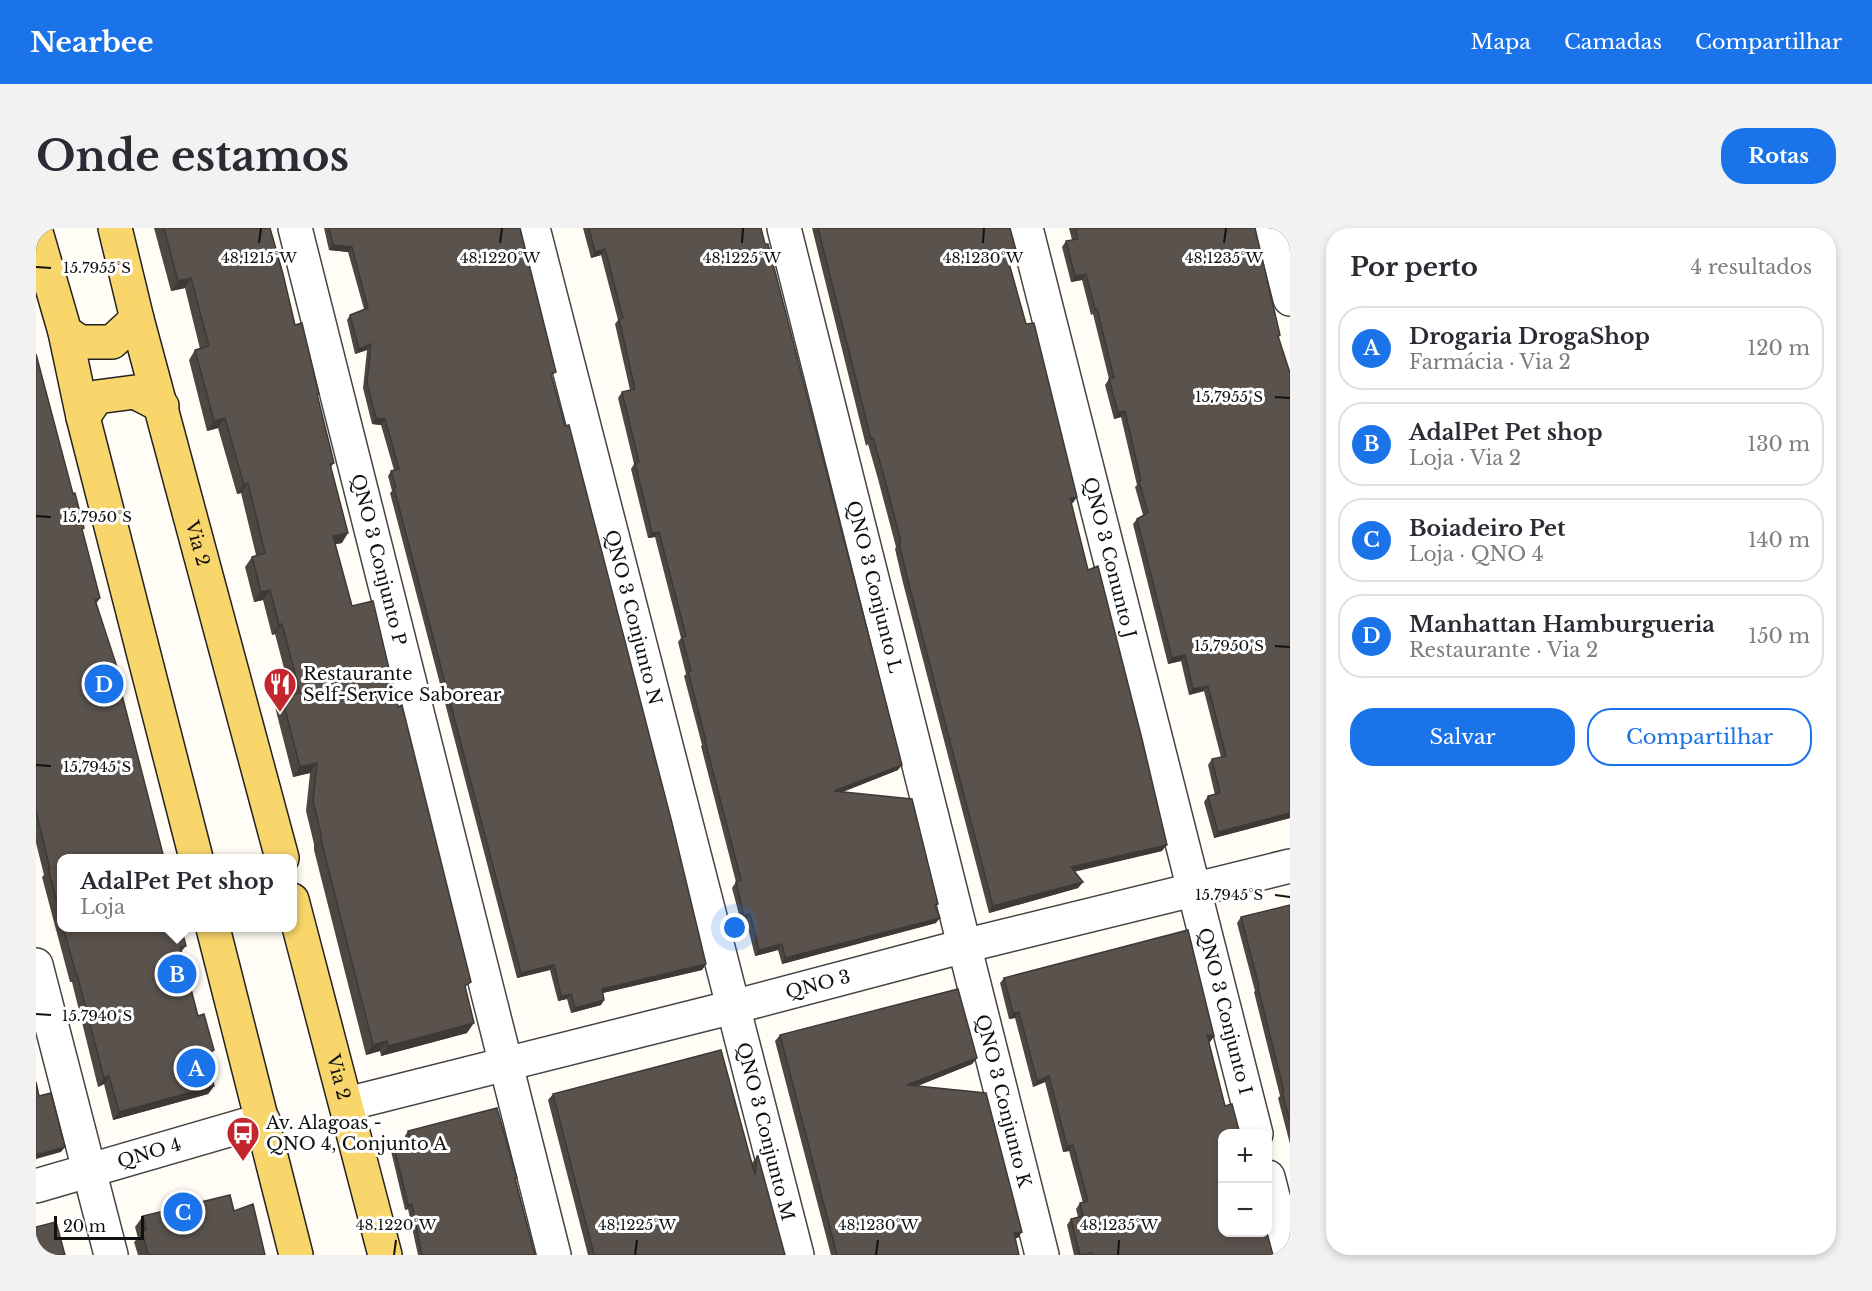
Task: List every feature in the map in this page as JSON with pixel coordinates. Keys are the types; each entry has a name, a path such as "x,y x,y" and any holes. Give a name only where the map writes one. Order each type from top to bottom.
{"main road":[{"name":"Via 2","path":"115,228 137,319 281,854"},
{"path":"36,231 64,332 83,417 195,854"},
{"path":"64,332 80,342 112,342 137,319"},
{"path":"83,417 97,397 107,395 135,392 162,406"},
{"name":"Via 2","path":"297,919 385,1255"},
{"path":"214,932 296,1255"}],"street":[{"name":"QNO 3 Conjunto P","path":"295,228 554,1255"},
{"name":"QNO 3 Conjunto N","path":"533,228 733,1007"},
{"name":"QNO 3 Conjunto L","path":"784,228 964,946"},
{"name":"QNO 3 Conunto J","path":"1026,228 1193,888"},
{"path":"1272,228 1290,299"},
{"name":"QNO 3","path":"347,1104 1193,888 1290,866"},
{"name":"QNO 3 Conjunto I","path":"1193,888 1255,1129"},
{"name":"QNO 3 Conjunto K","path":"964,946 1042,1255"},
{"path":"36,965 111,1255"},
{"name":"QNO 3 Conjunto M","path":"733,1007 797,1255"},
{"name":"QNO 4","path":"36,1186 262,1120"},
{"path":"1270,1183 1288,1255"}],"building":[{"path":"164,228 270,228 295,325 302,323 334,463 330,464 348,533 333,536 352,606 373,601 398,707 402,705 471,982 465,986 474,1023 388,1046 387,1041 373,1045 313,801 317,763 300,767 282,697 300,693 282,624 279,625 270,590 261,592 252,557 265,553 248,483 244,485 225,418 214,421 195,350 209,346 191,278 178,281"},
{"path":"329,228 520,228 556,372 551,374 565,426 569,425 706,964 602,989 604,1000 575,1008 571,994 561,996 554,965 521,973 394,488 396,487 391,471 399,469 385,419 376,418 367,383 371,344 359,349 350,315 368,308 352,247 333,245"},
{"path":"589,228 761,228 765,244 768,244 902,765 834,791 912,799 938,904 935,905 940,918 785,958 782,944 759,950 750,914 744,916 736,882 741,880 688,671 691,671 682,637 686,636 659,532 652,533 635,463 639,462 622,392 635,389 619,319 623,318 605,249 595,252"},
{"path":"818,228 1010,228 1017,254 1007,256 1026,324 1034,323 1077,497 1070,498 1088,570 1098,566 1167,845 1071,867 1083,882 993,906 907,577 899,542 901,542 873,438 871,439"},
{"path":"1075,228 1255,228 1280,335 1278,336 1290,373 1290,813 1218,832 1208,796 1220,793 1212,759 1226,756 1208,686 1193,689 1185,655 1172,658 1137,519 1148,513 1125,411 1118,413 1109,379 1114,378 1086,274 1075,276 1066,241 1078,239"},
{"path":"36,354 84,528 82,529 100,598 95,600 117,667 115,668 163,854 57,854 57,902 36,811"},
{"path":"1290,905 1290,1122 1241,917"},
{"path":"1188,930 1214,1036 1207,1035 1225,1106 1232,1104 1239,1129 1218,1129 1218,1237 1268,1237 1273,1255 1093,1255 1092,1253 1080,1255 1071,1219 1083,1216 1080,1203 1088,1201 1073,1145 1067,1146 1049,1076 1037,1081 1019,1012 1013,1013 1004,978"},
{"path":"64,932 182,932 186,946 180,947 198,1016 204,1014 214,1050 206,1053 214,1086 119,1112 109,1076 104,1078"},
{"path":"958,989 977,1058 907,1085 986,1093 1022,1232 1014,1233 1019,1255 837,1255 780,1035"},
{"path":"721,1050 755,1175 758,1156 785,1255 594,1255 553,1094"},
{"path":"36,1082 39,1096 51,1093 65,1147 36,1155"},
{"path":"497,1108 517,1178 515,1179 535,1255 422,1255 412,1204 408,1205 394,1146 411,1142 408,1131"},
{"path":"230,1195 234,1211 253,1204 265,1255 148,1255 142,1231 146,1230 143,1216"},
{"path":"56,1222 65,1255 36,1255 36,1227"}],"place":[{"name":"Manhattan Hamburgueria","path":"104,684"},
{"name":"Restaurante Self-Service Saborear","path":"280,713"},
{"name":"AdalPet Pet shop","path":"177,974"},
{"name":"Drogaria DrogaShop","path":"196,1068"},
{"name":"Av. Alagoas - QNO 4, Conjunto A","path":"243,1162"},
{"name":"Boiadeiro Pet","path":"183,1212"}]}
